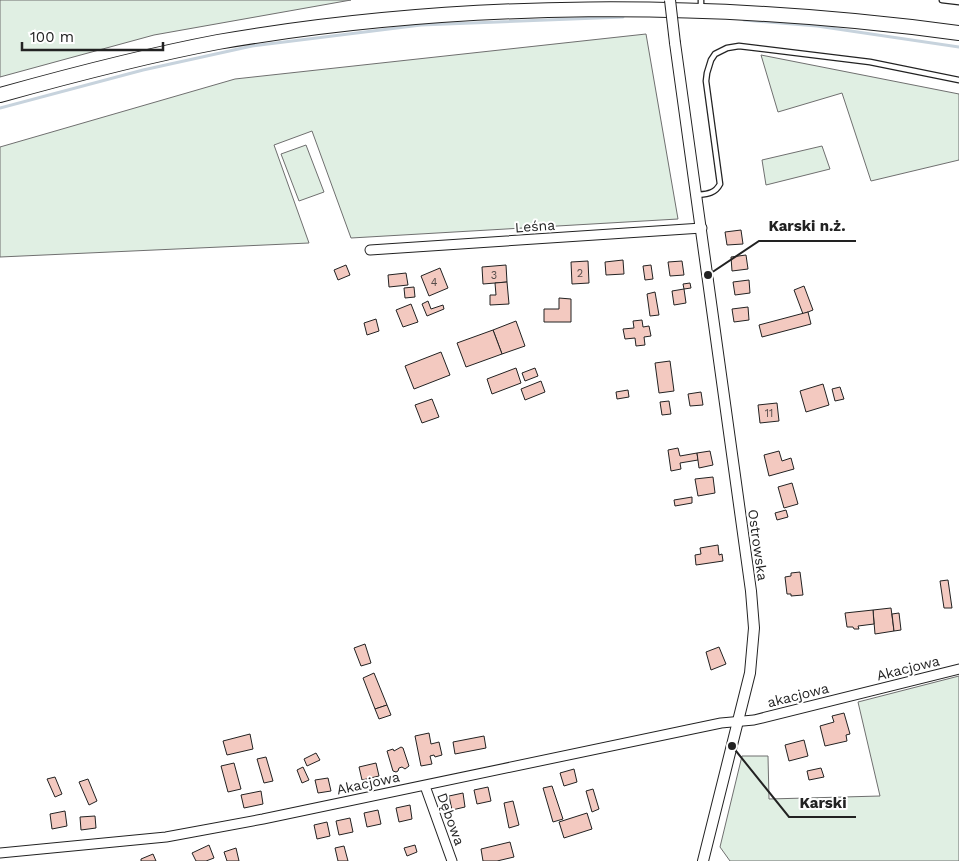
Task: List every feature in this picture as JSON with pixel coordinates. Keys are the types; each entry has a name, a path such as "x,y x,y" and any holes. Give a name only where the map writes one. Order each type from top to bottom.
{"highway":[{"path":"0,95 118,63 256,35 351,21 504,8 701,3 811,14 959,33"}],"street":[{"name":"Ostrowska","path":"670,0 750,582 754,628 750,673 703,861"},
{"name":"Leśna","path":"370,250 702,228"},
{"name":"Akacjowa","path":"863,693 959,669"},
{"name":"akacjowa","path":"738,722 754,720 863,693"},
{"name":"Akacjowa","path":"0,853 166,837 425,786 721,723 738,722"},
{"name":"Dębowa","path":"425,786 452,861"}],"lane":[{"path":"942,0 959,2"},
{"path":"697,195 712,193 720,184 706,81 711,60 721,50 740,46 861,60 959,80"}],"green space":[{"path":"0,0 351,0 154,35 0,77"},
{"path":"646,34 678,219 351,238 312,131 274,145 309,243 0,257 0,147 235,79"},
{"path":"761,55 959,94 959,160 871,181 842,93 778,112"},
{"path":"306,145 324,192 299,201 281,154"},
{"path":"822,146 830,169 766,185 762,160"},
{"path":"959,676 959,861 730,861 720,847 742,756 768,756 769,799 880,796 858,702"}],"building":[{"path":"741,230 743,244 727,245 725,232"},
{"path":"746,255 748,269 732,271 731,257"},
{"path":"623,260 624,274 606,275 605,262"},
{"path":"588,261 589,283 572,284 571,262"},
{"path":"682,261 684,275 670,276 668,262"},
{"path":"346,265 350,275 338,280 334,270"},
{"path":"506,265 507,282 483,284 482,267"},
{"path":"651,265 653,279 645,280 643,266"},
{"path":"440,268 448,288 429,296 421,276"},
{"path":"406,273 408,285 389,287 388,275"},
{"path":"749,280 750,293 735,295 733,282"},
{"path":"507,282 509,304 490,305 490,295 496,295 495,283"},
{"path":"690,283 691,288 684,289 683,284"},
{"path":"804,286 813,310 803,314 794,290"},
{"path":"414,287 415,297 405,298 404,288"},
{"path":"684,289 686,303 674,305 672,291"},
{"path":"655,292 659,315 650,316 647,294"},
{"path":"559,298 571,299 571,322 544,322 544,309 559,309"},
{"path":"428,301 431,309 443,305 444,309 427,316 422,304"},
{"path":"411,304 418,322 403,327 396,310"},
{"path":"748,307 749,320 734,322 732,309"},
{"path":"808,312 811,324 762,337 759,325"},
{"path":"376,319 379,331 367,335 364,323"},
{"path":"642,320 643,327 649,326 651,336 644,337 645,345 636,346 635,338 625,339 623,329 634,328 633,321"},
{"path":"516,321 525,346 502,354 493,330"},
{"path":"493,330 502,354 466,367 457,343"},
{"path":"441,352 450,375 414,389 405,366"},
{"path":"670,361 674,391 659,393 655,363"},
{"path":"516,368 521,383 492,394 487,379"},
{"path":"535,368 538,376 525,381 522,373"},
{"path":"541,381 545,392 525,400 521,389"},
{"path":"823,384 829,405 806,412 800,391"},
{"path":"840,387 844,399 835,401 832,389"},
{"path":"628,390 629,397 617,399 616,392"},
{"path":"701,392 703,405 690,406 688,394"},
{"path":"432,399 439,417 422,423 415,405"},
{"path":"669,401 671,414 662,415 660,402"},
{"path":"777,403 779,421 760,423 758,405"},
{"path":"678,448 680,456 697,453 698,460 680,463 681,469 671,471 668,450"},
{"path":"710,451 713,465 699,468 697,453"},
{"path":"779,451 782,461 791,458 794,469 769,476 764,455"},
{"path":"713,477 715,493 698,496 695,479"},
{"path":"792,483 798,504 784,508 778,487"},
{"path":"692,497 692,503 675,506 674,500"},
{"path":"786,510 788,517 777,520 775,513"},
{"path":"718,545 719,555 722,554 723,561 696,565 695,555 701,554 700,548"},
{"path":"800,572 803,595 791,596 791,594 787,594 785,577 791,576 791,573"},
{"path":"948,580 952,608 944,608 940,581"},
{"path":"891,608 894,631 875,634 873,610"},
{"path":"873,610 874,624 858,626 859,629 847,627 845,613"},
{"path":"899,613 901,630 894,631 892,614"},
{"path":"365,644 371,663 361,666 354,648"},
{"path":"719,647 726,664 711,670 706,652"},
{"path":"374,673 387,705 375,709 363,678"},
{"path":"387,705 391,715 379,719 375,709"},
{"path":"844,713 850,734 846,735 847,741 825,746 820,726 834,722 832,716"},
{"path":"429,733 431,744 439,742 442,755 430,756 432,764 421,766 415,736"},
{"path":"250,734 253,749 227,755 223,741"},
{"path":"484,736 486,748 455,754 453,742"},
{"path":"804,740 808,756 789,761 785,745"},
{"path":"401,747 409,766 405,769 399,768 396,772 393,771 387,751 393,749 394,751"},
{"path":"316,753 320,760 307,766 304,759"},
{"path":"266,757 273,781 264,783 257,759"},
{"path":"234,763 241,789 228,792 221,766"},
{"path":"376,763 379,776 362,780 359,767"},
{"path":"303,767 309,780 302,783 297,770"},
{"path":"821,768 824,777 809,780 807,771"},
{"path":"574,769 577,782 564,786 560,773"},
{"path":"55,777 62,794 55,797 47,779"},
{"path":"328,778 331,791 318,793 315,780"},
{"path":"88,779 97,801 89,805 79,782"},
{"path":"552,786 563,819 553,822 543,788"},
{"path":"488,787 491,801 477,804 474,790"},
{"path":"593,789 599,809 592,812 586,791"},
{"path":"261,791 263,804 244,808 241,795"},
{"path":"463,793 465,807 452,810 449,796"},
{"path":"513,801 519,825 509,828 504,803"},
{"path":"410,805 412,819 399,822 396,808"},
{"path":"378,810 381,824 367,827 364,813"},
{"path":"65,811 67,826 52,829 50,814"},
{"path":"587,813 592,829 564,838 559,822"},
{"path":"95,816 96,828 81,830 80,817"},
{"path":"350,818 353,832 339,835 336,821"},
{"path":"327,822 330,836 317,839 314,825"},
{"path":"510,842 514,857 497,861 483,861 481,849"},
{"path":"209,845 214,858 206,861 196,861 192,853"},
{"path":"415,845 417,852 407,856 404,848"},
{"path":"344,846 348,861 338,861 335,848"},
{"path":"236,848 239,861 227,861 224,852"},
{"path":"153,854 156,861 141,861 141,859"}],"waterway":[{"path":"0,108 143,70 252,46 421,25 623,17"},
{"path":"744,20 817,26 959,47"}],"place":[{"name":"Karski n.ż.","path":"708,275"},
{"name":"Karski","path":"732,746"}]}
